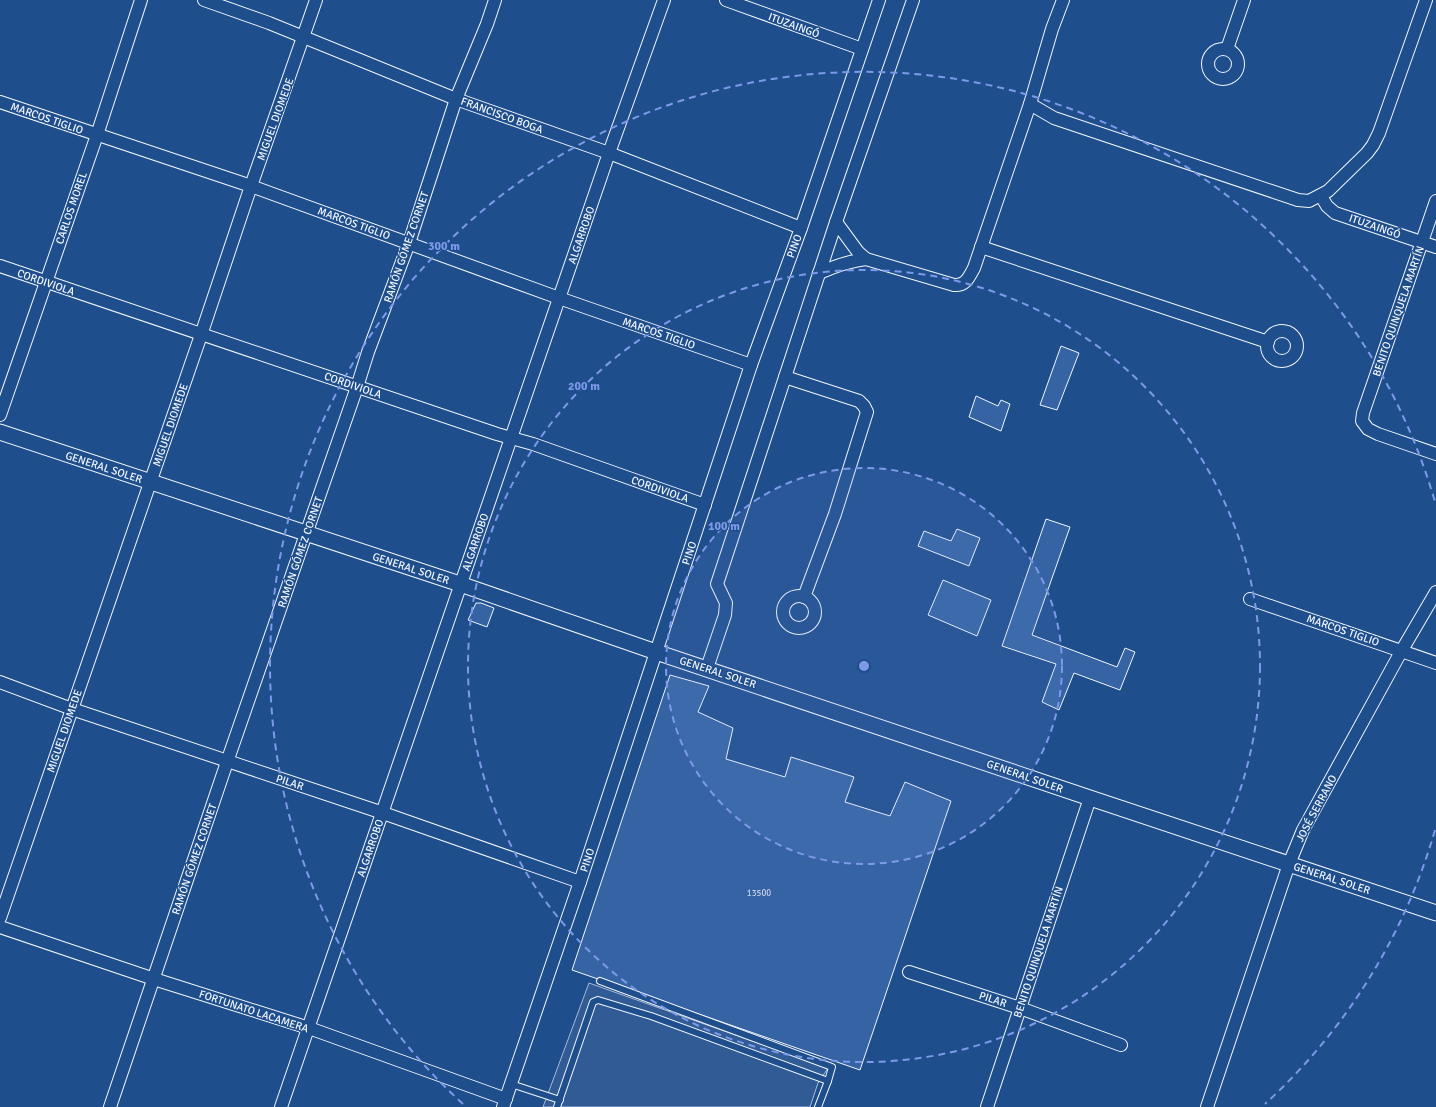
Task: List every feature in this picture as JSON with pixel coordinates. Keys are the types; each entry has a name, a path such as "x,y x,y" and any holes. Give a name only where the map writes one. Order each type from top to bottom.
{"street":[{"name":"CARLOS MOREL","path":"0,415 97,134 141,0"},
{"name":"FRANCISCO BOGA","path":"204,0 269,23 456,99 609,153 801,228"},
{"name":"MIGUEL DIOMEDE","path":"0,918 316,0"},
{"name":"RAMÓN GÓMEZ CORNET","path":"110,1107 368,352 409,243 456,99 487,24 495,0"},
{"name":"ALGARROBO","path":"281,1107 609,153 664,0"},
{"name":"ITUZAINGÓ","path":"726,0 862,49"},
{"name":"PINO","path":"504,1103 580,882 751,365 801,228 879,0"},
{"path":"707,668 725,615 726,602 717,584 836,222 913,0"},
{"path":"836,222 858,252 866,259 954,285 959,286 966,282 974,268 1030,104 1052,29 1063,0"},
{"path":"1227,49 1244,0"},
{"path":"1030,104 1054,118 1298,200 1309,201 1321,196 1373,145 1379,133 1426,0"},
{"name":"MARCOS TIGLIO","path":"0,102 251,186 559,298 751,365"},
{"name":"ITUZAINGÓ","path":"1321,196 1327,206 1335,213 1436,247"},
{"name":"BENITO QUINQUELA MARTÍN","path":"1436,201 1363,413 1362,421 1368,429 1378,434 1436,454"},
{"path":"981,247 1268,342"},
{"path":"819,273 834,266 866,259"},
{"name":"CORDIVIOLA","path":"0,266 201,335 512,438 705,505"},
{"path":"785,377 859,401 867,412 835,514 804,597"},
{"name":"GENERAL SOLER","path":"0,432 460,584 656,652 1436,913"},
{"name":"JOSÉ SERRANO","path":"1207,1107 1289,864 1303,830 1402,650 1436,592"},
{"name":"MARCOS TIGLIO","path":"1250,599 1402,650 1436,663"},
{"name":"PILAR","path":"0,682 72,709 383,813 580,882"},
{"name":"BENITO QUINQUELA MARTÍN","path":"988,1107 1090,798"},
{"name":"FORTUNATO LACAMERA","path":"0,927 154,979 309,1028 504,1103"},
{"name":"PILAR","path":"909,972 1020,1008 1121,1045"}],"lane":[{"path":"600,981 832,1067 818,1107"},
{"path":"557,1107 593,1002 598,1000 651,1016 828,1081"},
{"path":"511,1084 560,1100"}],"shaded area":[{"path":"589,983 828,1068 818,1083 810,1107 543,1107"}],"building":[{"path":"1061,346 1079,353 1057,410 1040,405"},
{"path":"976,396 998,406 1001,400 1010,404 1001,431 969,417"},
{"path":"1046,519 1070,527 1032,635 1117,667 1125,648 1135,652 1120,690 1074,673 1059,710 1042,702 1056,664 1002,646"},
{"path":"957,529 980,538 969,566 918,546 924,531 951,541"},
{"path":"943,580 991,600 977,636 928,615"},
{"path":"476,603 481,603 494,608 487,627 468,620"},
{"path":"670,675 709,686 698,712 733,728 726,759 785,777 791,757 854,777 845,802 890,816 905,782 951,801 860,1070 572,970"}]}
